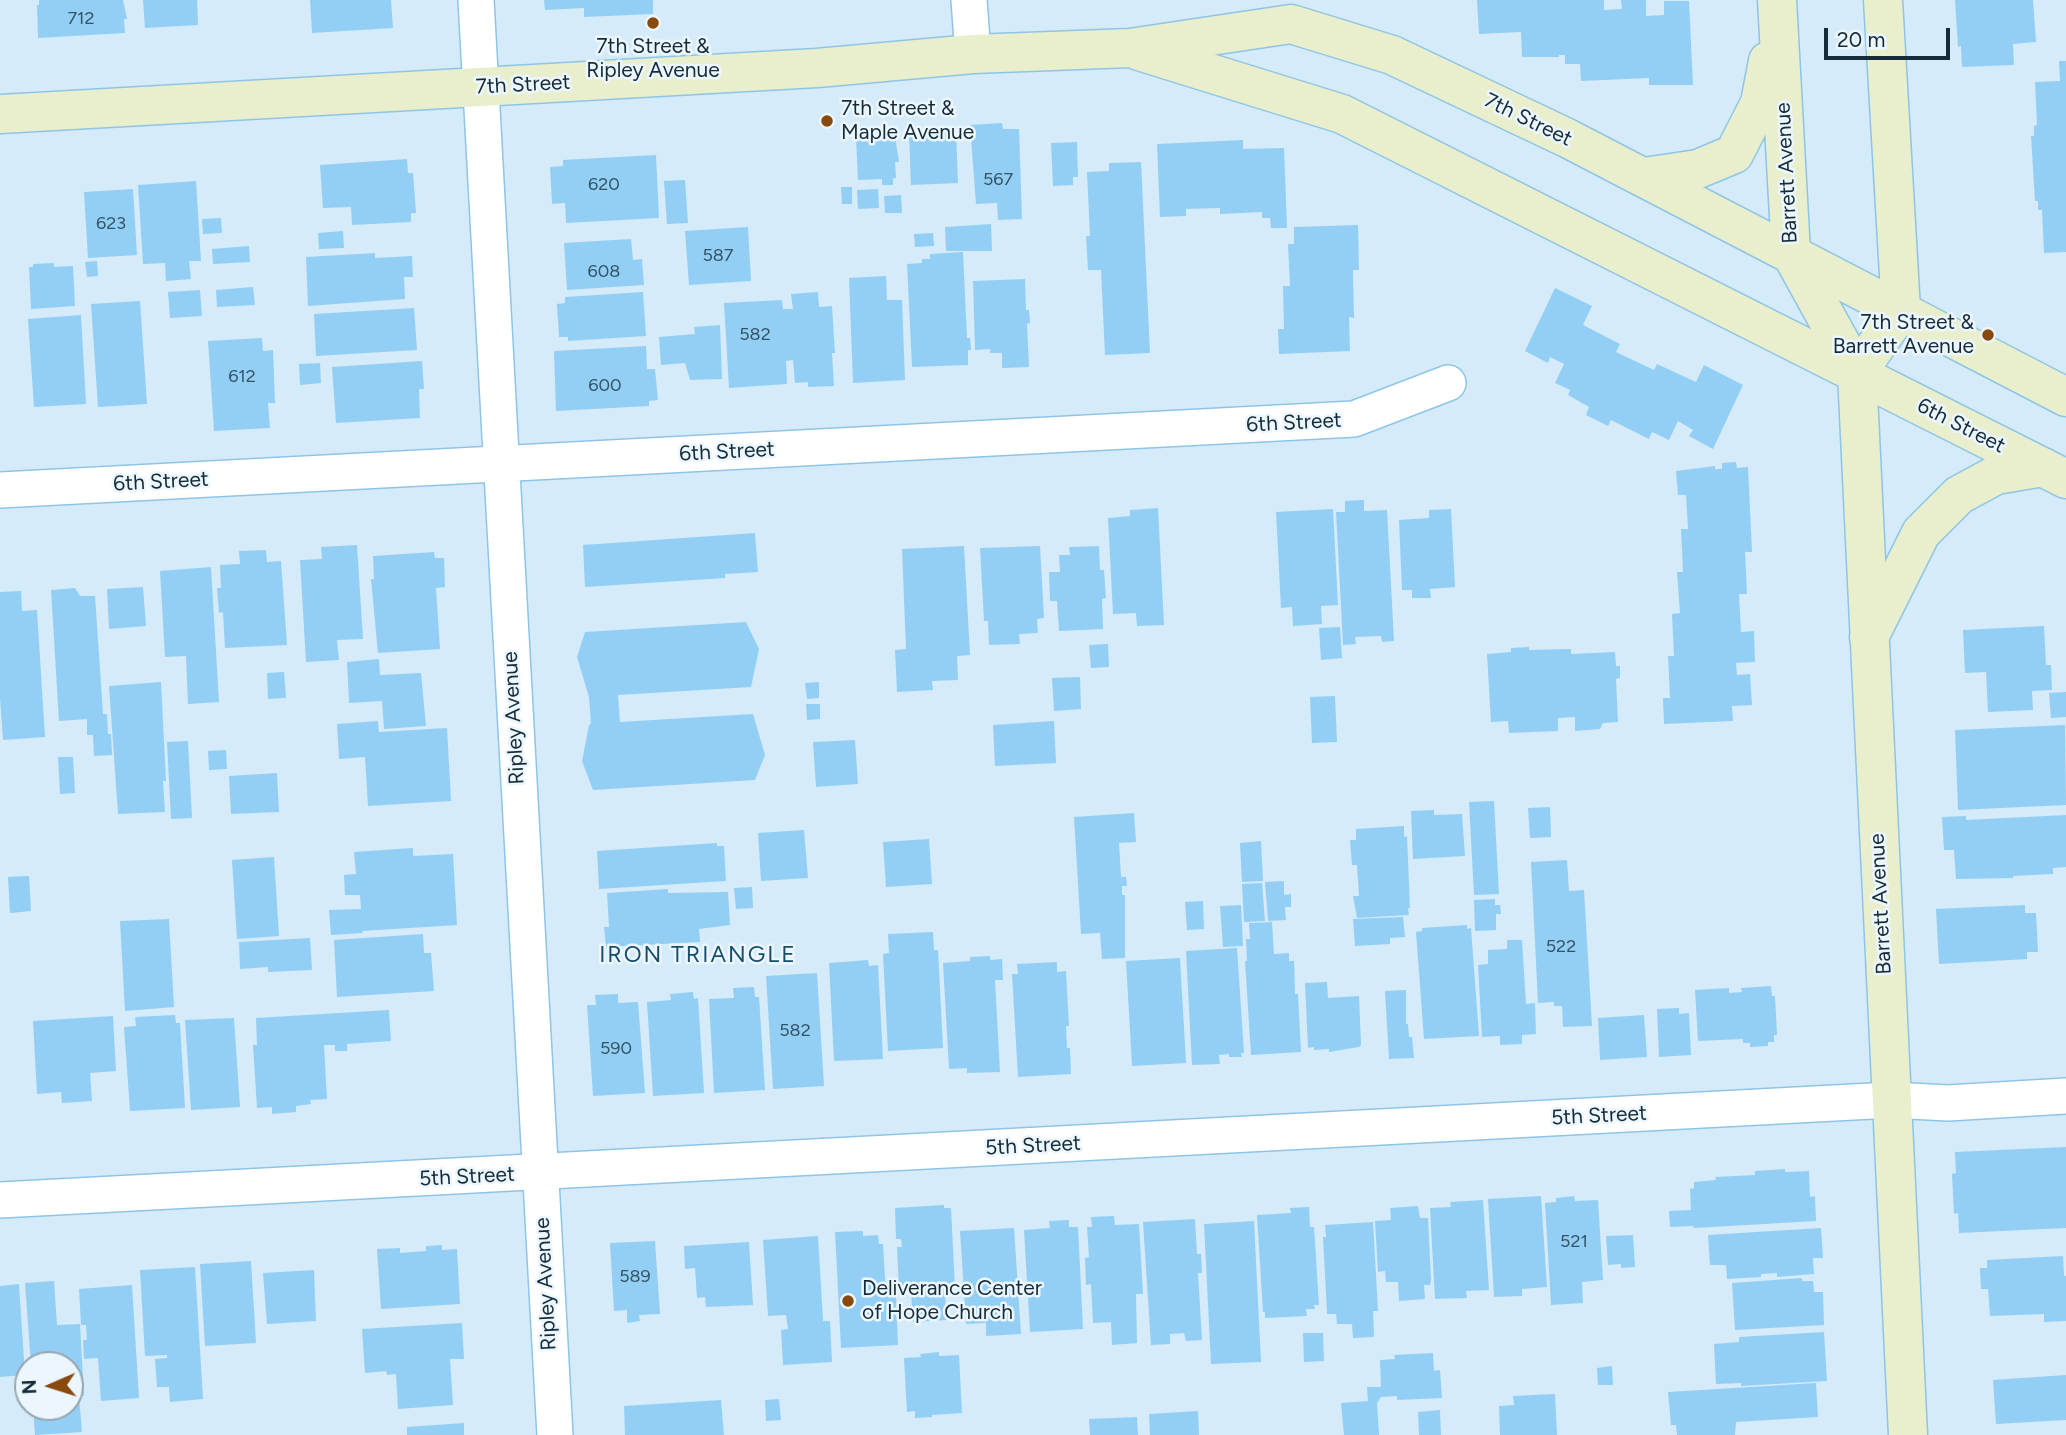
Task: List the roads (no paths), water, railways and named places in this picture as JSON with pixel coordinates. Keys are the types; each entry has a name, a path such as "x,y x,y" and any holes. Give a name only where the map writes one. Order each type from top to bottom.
{"street":[{"name":"Ripley Avenue","path":"476,0 555,1435"},
{"path":"969,0 973,54"},
{"path":"1857,373 1900,310 1883,0"},
{"path":"1644,177 1698,169 1734,154 1760,103 1778,5"},
{"name":"Barrett Avenue","path":"1778,5 1791,253 1857,373 1908,1435"},
{"name":"7th Street","path":"0,114 817,68 973,54 1130,48 1291,24 1392,55 1644,177 1900,310"},
{"name":"7th Street","path":"1130,48 1342,114 1857,373"},
{"path":"1900,310 2066,397"},
{"name":"6th Street","path":"1857,373 2054,473"},
{"name":"6th Street","path":"0,490 1354,419 1448,383"},
{"path":"1868,639 1921,533 1959,495 1996,475 2054,473"},
{"name":"5th Street","path":"0,1200 1891,1100 1948,1103 2066,1096"}],"place":[{"name":"7th Street & Ripley Avenue","path":"653,23"},
{"name":"7th Street & Maple Avenue","path":"827,121"},
{"name":"7th Street & Barrett Avenue","path":"1988,335"},
{"name":"Deliverance Center of Hope Church","path":"848,1301"}],"district":[{"name":"IRON TRIANGLE","path":"698,955"}]}
